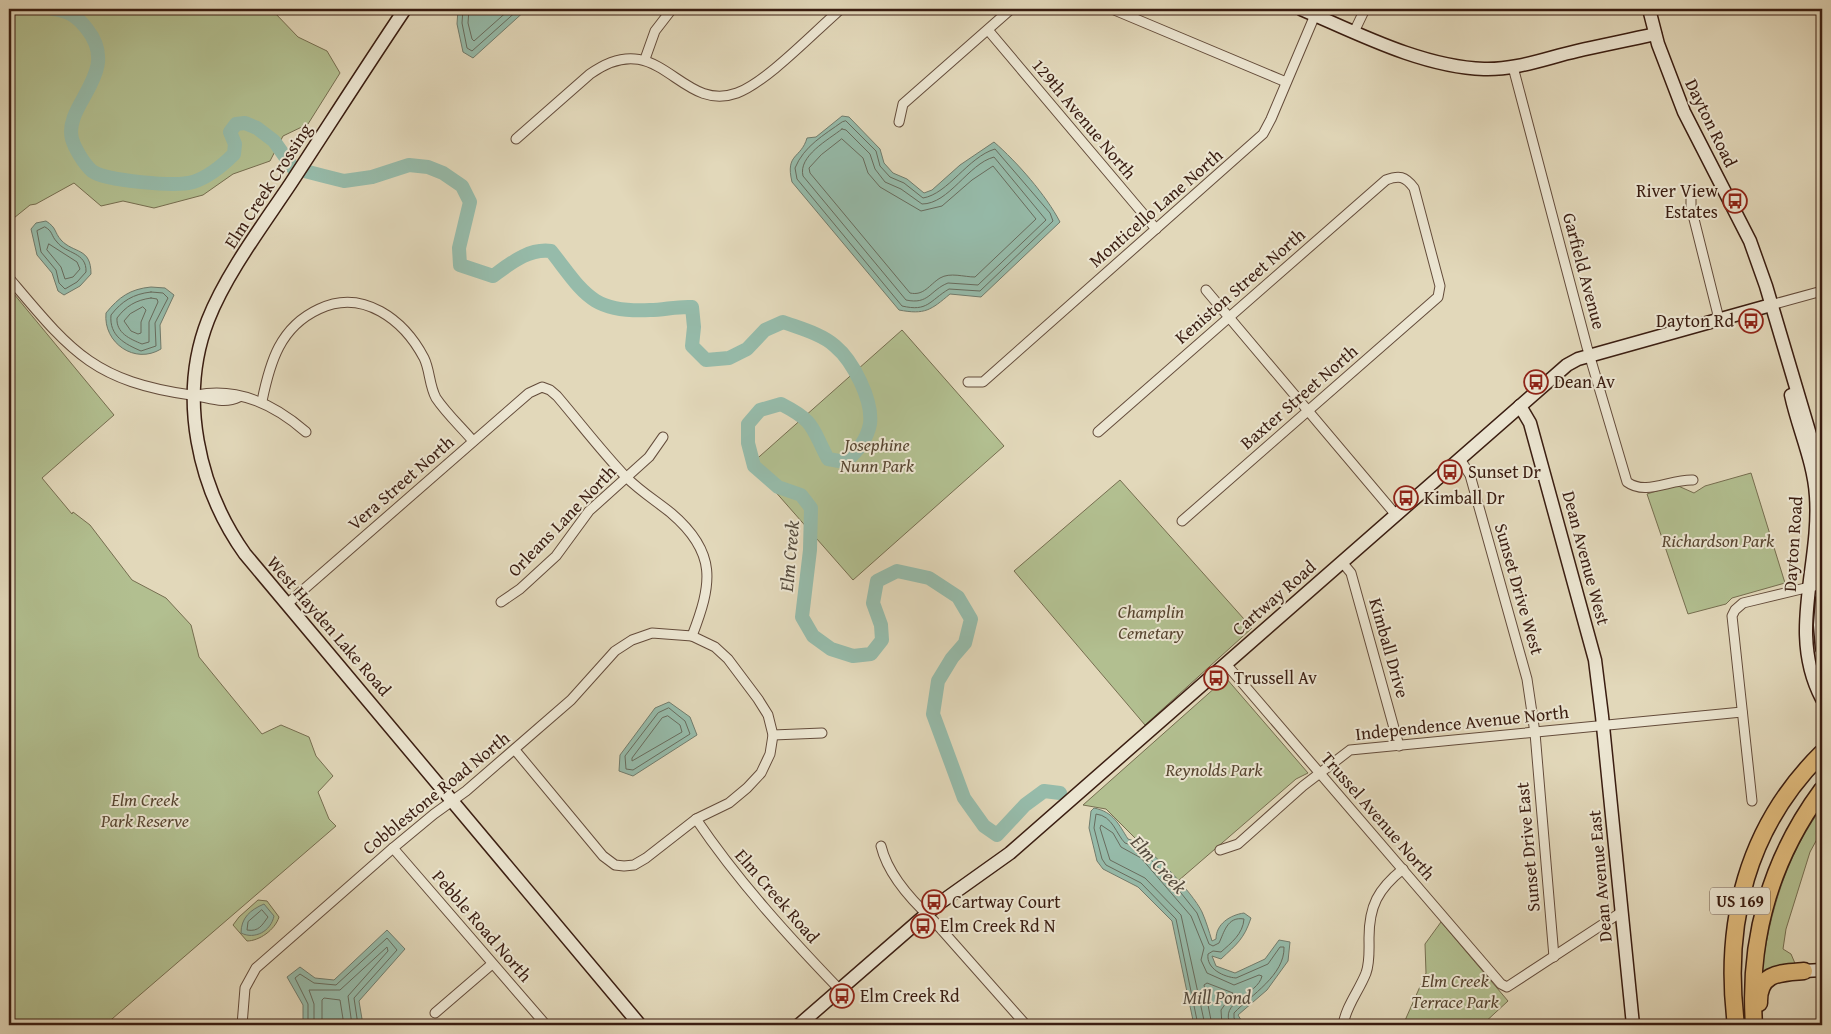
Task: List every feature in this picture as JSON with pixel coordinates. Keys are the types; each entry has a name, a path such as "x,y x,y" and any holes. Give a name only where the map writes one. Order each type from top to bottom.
{"highway":[{"name":"US 169","path":"1736,1025 1732,991 1735,926 1748,873 1775,813 1792,788 1822,753"},
{"name":"US 169","path":"1754,1025 1754,963 1767,895 1787,846 1822,790"},
{"path":"1760,1025 1759,999 1763,984 1774,975 1804,971"},
{"path":"1730,1025 1728,1013 1732,991"}],"street":[{"name":"Elm Creek Crossing","path":"194,396 198,353 214,307 285,192 405,9"},
{"path":"645,60 655,31 672,9"},
{"path":"516,139 602,65 616,60 645,60 663,68 694,90 708,95 736,94 761,79 841,9"},
{"path":"900,122 903,104 1011,9"},
{"path":"1112,9 1286,82"},
{"path":"1301,9 1354,32 1426,59 1455,66 1485,69 1513,67 1655,34"},
{"path":"1354,32 1365,9"},
{"name":"Dayton Road","path":"1649,9 1655,34 1684,112 1750,241 1822,475"},
{"name":"Monticello Lane North","path":"968,382 983,382 1263,134 1315,15"},
{"name":"129th Avenue North","path":"988,30 1156,229"},
{"name":"Garfield Avenue","path":"1513,67 1627,482 1635,488 1646,489 1679,479 1693,480"},
{"name":"Keniston Street North","path":"1098,432 1386,180 1398,176 1408,179"},
{"name":"Baxter Street North","path":"1182,521 1438,297 1440,286 1414,188 1408,179"},
{"path":"1691,191 1691,207 1719,318"},
{"path":"9,278 60,338 95,366 136,385 216,401 232,401 239,397 262,401 285,413 306,432"},
{"path":"1206,290 1396,515"},
{"name":"Cartway Road","path":"799,1025 926,914 1010,853 1567,365 1591,355 1822,291"},
{"path":"262,401 274,354 282,339 308,314 337,303 368,305 382,310 397,322 413,340 424,360 436,397 473,441"},
{"name":"Dayton Road","path":"1771,305 1816,494 1816,528 1808,588 1806,652 1813,679 1822,698"},
{"name":"Vera Street North","path":"287,604 473,441 537,388 542,387 550,390 557,396 626,478"},
{"name":"West Hayden Lake Road","path":"194,396 201,456 218,508 245,554 454,800 640,1025"},
{"name":"Dean Avenue West","path":"1520,406 1530,423 1589,635 1595,660 1603,724"},
{"name":"Orleans Lane North","path":"501,602 520,589 556,556 589,511 650,458 663,437"},
{"name":"Sunset Drive West","path":"1460,459 1470,475 1520,654 1535,733"},
{"path":"514,750 603,856 615,865 634,865 696,819 729,803 761,773 770,754 773,735 768,715 758,699 728,659 714,646 692,636 706,597 708,581 702,552 686,528 673,514 626,478"},
{"name":"Kimball Drive","path":"1342,562 1351,573 1399,746"},
{"path":"1752,801 1732,616 1735,610 1743,603 1822,584"},
{"name":"Dayton Road","path":"1822,600 1820,625 1822,648"},
{"name":"Cobblestone Road North","path":"242,1025 245,988 256,968 393,848 454,800 571,700 621,647 632,640 652,633 692,636"},
{"name":"Trussel Avenue North","path":"1226,664 1501,984 1508,987 1554,958"},
{"name":"Independence Avenue North","path":"1220,850 1238,844 1319,772 1350,750 1742,712"},
{"name":"Dean Avenue East","path":"1603,724 1620,914 1633,1025"},
{"path":"773,735 822,733"},
{"name":"Sunset Drive East","path":"1535,733 1554,958"},
{"name":"Elm Creek Road","path":"696,819 716,850 780,928 840,990"},
{"path":"881,846 885,861 892,872 926,914 1026,1025"},
{"name":"Pebble Road North","path":"393,848 546,1025"},
{"path":"1343,1025 1347,1008 1367,970 1369,919 1374,902 1392,878 1403,869"},
{"path":"1554,958 1620,914"},
{"path":"435,1013 492,964"},
{"path":"1804,971 1822,970"}],"green space":[{"path":"9,9 274,9 274,12 298,37 327,51 340,73 308,124 283,136 270,161 233,174 203,195 154,208 123,201 101,206 74,183 36,204 30,205 9,222"},
{"name":"Elm Creek Park Reserve","path":"9,288 114,415 42,478 72,514 73,512 90,525 132,580 166,598 191,625 199,657 262,734 281,725 309,737 316,756 333,776 318,792 329,819 336,826 105,1025 9,1025"},
{"name":"Josephine Nunn Park","path":"902,330 1004,446 853,580 751,464"},
{"name":"Richardson Park","path":"1751,473 1785,583 1732,598 1726,604 1688,614 1647,494 1676,485 1694,493 1705,486"},
{"name":"Champlin Cemetary","path":"1120,480 1252,628 1145,725 1014,571"},
{"name":"Reynolds Park","path":"1226,678 1308,773 1296,779 1178,881 1106,809 1083,805"},
{"path":"1822,807 1822,830 1810,852 1786,929 1783,949 1791,954 1797,968 1761,974 1774,907 1781,886 1798,846"},
{"path":"258,900 267,901 279,917 266,934 252,941 247,941 233,925"},
{"name":"Elm Creek Terrace Park","path":"1441,922 1508,1001 1482,1025 1403,1025 1426,973 1425,944"}],"water":[{"path":"458,9 527,9 473,58 463,52 457,24"},
{"path":"842,116 849,117 880,149 884,163 893,173 907,179 924,193 932,190 960,165 994,142 1030,179 1060,222 981,297 950,294 927,310 915,312 899,310 792,182 790,173 792,161 801,150 807,138 816,137"},
{"path":"46,221 54,228 61,240 85,255 90,265 91,274 80,286 64,295 58,291 52,273 37,255 31,229 36,223"},
{"path":"151,287 165,288 174,295 160,325 161,349 151,353 131,353 115,342 110,334 106,324 106,313 116,302 131,292"},
{"path":"669,702 690,717 697,735 633,776 619,771 620,755 655,708"},
{"name":"Mill Pond","path":"1094,808 1111,816 1119,824 1128,839 1146,849 1180,882 1202,912 1212,941 1216,939 1218,929 1229,918 1244,913 1251,918 1243,936 1221,959 1212,956 1216,966 1235,973 1265,959 1279,940 1290,942 1288,961 1267,990 1238,1015 1244,1025 1194,1025 1172,921 1138,887 1103,869 1097,861 1089,828 1091,811"},
{"path":"264,904 274,916 270,926 257,935 241,933 241,928 247,915"},
{"path":"387,930 405,949 359,1001 363,1025 303,1025 303,1005 287,977 300,967 315,978 334,980"}],"waterway":[{"name":"Elm Creek","path":"53,9 64,11 76,17 87,29 96,45 98,60 95,74 75,113 71,126 72,139 78,152 89,168 100,175 141,182 172,184 193,182 205,177 234,154 235,144 230,132 236,124 245,123 257,128 274,141 293,168 324,176 344,181 372,177 409,165 428,167 443,173 462,186 470,202 459,248 460,265 493,276 528,254 551,251 581,289 601,304 630,310 692,307 694,327 692,346 706,360 729,358 747,349 765,330 783,322 830,342 842,353 855,371 868,404 870,414 869,430 854,454 845,462 828,459 815,432 807,421 781,404 760,410 748,424 748,443 754,466 778,487 801,495 811,508 810,550 802,617 813,636 831,649 853,656 871,654 882,640 881,625 873,603 877,581 897,571 929,578 958,597 971,619 965,643 952,658 938,681 933,714 964,798 984,826 997,835 1025,805 1044,791 1060,793"}],"place":[{"name":"River View Estates","path":"1735,201"},
{"name":"Dayton Rd","path":"1751,321"},
{"name":"Dean Av","path":"1536,382"},
{"name":"Sunset Dr","path":"1450,472"},
{"name":"Kimball Dr","path":"1406,498"},
{"name":"Trussell Av","path":"1216,678"},
{"name":"Cartway Court","path":"934,902"},
{"name":"Elm Creek Rd N","path":"923,926"},
{"name":"Elm Creek Rd","path":"842,996"}]}
